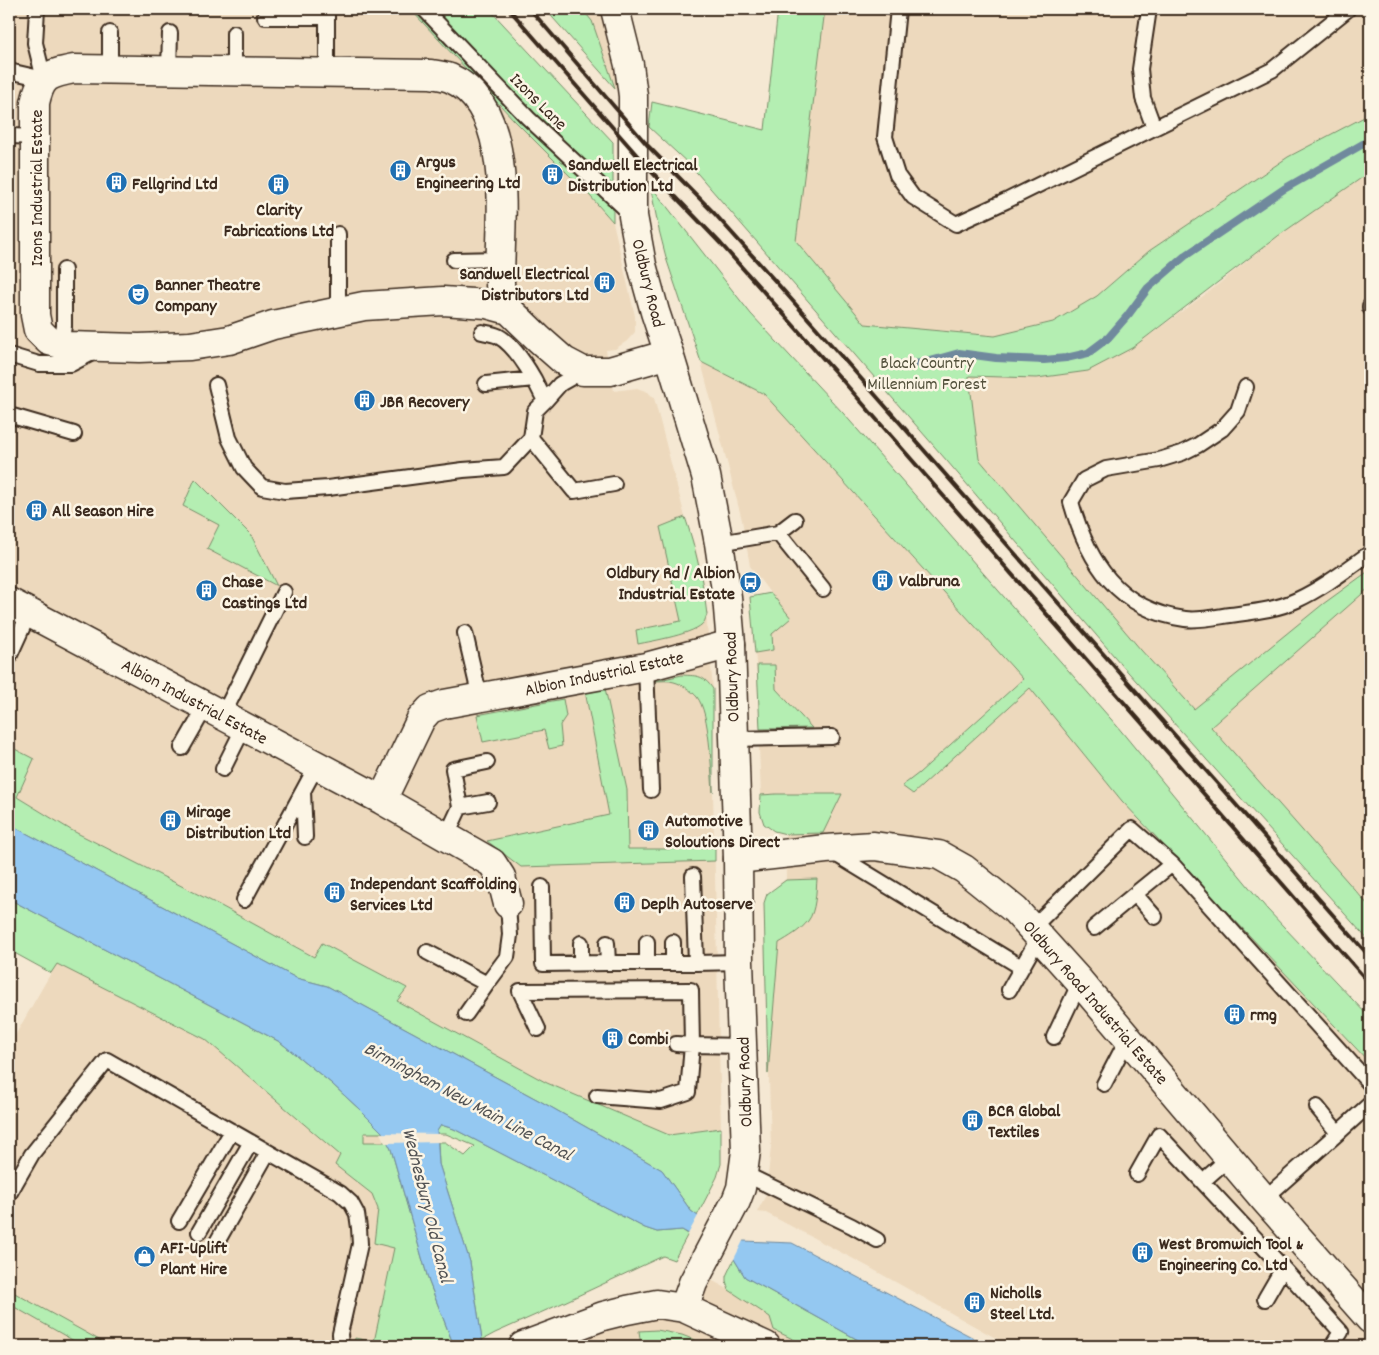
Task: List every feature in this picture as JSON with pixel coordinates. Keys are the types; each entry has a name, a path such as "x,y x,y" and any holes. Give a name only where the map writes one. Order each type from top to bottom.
{"street":[{"name":"Oldbury Road","path":"615,9 629,65 633,96 633,216 642,265 655,312 706,476 719,543 727,597 731,644 746,1150 741,1188 736,1201 698,1273 684,1308"},
{"path":"44,79 57,72 74,69 431,74 449,78 467,90 483,107 496,144 500,172 502,226 500,282 502,307"},
{"name":"Izons Industrial Estate","path":"44,79 38,90 23,137 35,315 38,330 50,341 68,346 139,348 190,346 229,340 273,325 364,306 443,300 487,304 509,310 564,361 583,371 610,371 669,354"},
{"name":"Albion Industrial Estate","path":"19,608 382,800 492,863 501,877 508,904"},
{"name":"Albion Industrial Estate","path":"382,800 421,719 430,709 444,704 646,667 731,644"},
{"name":"Oldbury Road Industrial Estate","path":"738,859 826,849 874,846 938,855 964,869 1015,910 1080,982 1264,1199 1370,1319"},
{"path":"522,1346 603,1316 657,1304 684,1308 766,1346"}],"lane":[{"path":"9,71 44,79 35,43 37,9"},
{"name":"Izons Lane","path":"424,9 528,118 633,216"},
{"path":"898,9 885,137 897,175 913,197 956,224 1272,70 1348,9"},
{"path":"1149,9 1140,69 1143,98 1154,128"},
{"path":"265,17 327,13 327,73"},
{"path":"169,70 170,33"},
{"path":"234,33 234,71"},
{"path":"110,34 110,70"},
{"path":"338,234 338,312"},
{"path":"454,260 501,260"},
{"path":"61,344 64,326 64,270"},
{"path":"482,332 498,336 509,345 526,365 545,401"},
{"path":"9,355 39,364 71,364 102,347"},
{"path":"216,385 229,438 244,468 262,487 285,491 328,488 463,470 504,467 531,438 535,411 560,384 583,371"},
{"path":"486,384 534,379"},
{"path":"1246,388 1238,411 1222,429 1198,445 1182,453 1160,460 1106,469 1084,480 1071,502 1076,522 1085,542 1107,578 1126,596 1144,608 1164,615 1187,619 1211,618 1267,610 1295,601 1324,585 1370,553"},
{"path":"9,415 74,434"},
{"path":"531,438 574,491 614,484"},
{"path":"719,543 778,533 795,520"},
{"path":"778,533 823,589"},
{"path":"223,769 224,716 284,592"},
{"path":"9,657 19,608"},
{"path":"465,633 480,698"},
{"path":"646,667 651,790"},
{"path":"182,748 224,716"},
{"path":"733,739 832,737"},
{"path":"446,837 460,807 453,769 487,762"},
{"path":"244,900 317,765"},
{"path":"303,791 305,837"},
{"path":"460,807 488,802"},
{"path":"1008,990 1022,967 1035,933 1132,829 1172,864 1370,1084"},
{"path":"826,849 1022,967"},
{"path":"1094,928 1172,864"},
{"path":"693,876 696,963"},
{"path":"542,887 543,964 739,962"},
{"path":"1136,894 1155,916"},
{"path":"466,1014 507,957 510,935 508,904"},
{"path":"647,942 647,963"},
{"path":"672,942 673,963"},
{"path":"581,943 581,963"},
{"path":"607,943 608,963"},
{"path":"427,952 487,984"},
{"path":"1054,1037 1080,982"},
{"path":"538,1029 520,991 691,990 692,1045 688,1092 661,1101 597,1096"},
{"path":"1104,1084 1128,1038"},
{"path":"676,1044 742,1046"},
{"path":"9,1194 32,1154 106,1060 340,1193 350,1203 357,1214 360,1244 340,1334 341,1346"},
{"path":"1264,1199 1370,1104"},
{"path":"1317,1107 1338,1133"},
{"path":"179,1221 232,1131"},
{"path":"1137,1174 1159,1135 1341,1332 1332,1346"},
{"path":"199,1232 251,1142"},
{"path":"217,1242 268,1152"},
{"path":"1203,1181 1229,1158"},
{"path":"743,1173 877,1240"},
{"path":"1265,1299 1283,1268"}],"shaded area":[{"path":"9,9 410,9 613,222 635,316 635,332 627,341 615,349 606,350 614,391 637,388 648,392 654,398 701,570 705,602 713,689 713,792 721,1128 669,1135 547,1083 397,1001 407,988 323,943 315,957 221,906 71,830 9,792"},
{"path":"582,9 615,9 633,109 615,88 592,21"},
{"path":"825,9 1370,9 1370,114 1288,157 1149,251 1097,296 1053,322 995,336 865,324 796,241"},
{"path":"1370,172 1370,907 1141,650 979,459 968,375 1037,378 1088,371 1132,348 1211,290 1278,236"},
{"path":"701,362 764,394 1023,679 1122,801 1370,1063 1370,1346 1010,1346 865,1265 766,1213 757,1212 766,1195 771,1147 764,903 767,894 786,879 785,834 774,831 764,824 760,812 760,729 750,597 770,593 750,566 742,520"},
{"path":"91,903 394,1063 466,1346 9,1346 9,1046"},
{"path":"698,1273 728,1289 726,1276 925,1346 523,1346 671,1306"}],"green space":[{"path":"410,9 489,9 613,142 613,222 590,196 514,120"},
{"path":"545,9 582,9 592,21 615,88"},
{"name":"Black Country Millennium Forest","path":"778,9 825,9 796,241 865,324 995,336 1053,322 1097,296 1149,251 1288,157 1370,114 1370,172 1278,236 1132,348 1088,371 1037,378 969,376 979,459 1141,650 1194,709 1323,604 1370,570 1370,587 1211,727 1370,907 1370,942 1120,663 691,166 649,127 652,102 765,130"},
{"path":"650,185 751,314 843,413 1117,726 1267,909 1370,1018 1370,1063 1122,801 1030,688 913,794 902,786 919,773 1023,679 764,394 701,362 667,261"},
{"path":"195,479 251,535 277,586 207,549 219,525 183,506"},
{"path":"685,517 699,565 707,615 704,622 692,630 638,644 636,630 681,621 660,527"},
{"path":"771,593 791,618 772,634 773,650 755,653 750,597"},
{"path":"757,665 775,665 776,689 812,728 760,729"},
{"path":"682,675 700,677 713,689 713,792 705,715 697,697 680,684 670,681 655,681"},
{"path":"605,688 627,790 628,849 715,847 715,861 521,867 487,841 609,815 585,691"},
{"path":"563,699 566,716 560,725 562,746 549,749 544,730 483,742 477,715"},
{"path":"9,746 34,759 17,797 71,830 221,906 314,957 322,943 407,988 397,1001 547,1083 669,1135 721,1128 721,1164 717,1177 697,1216 691,1211 662,1170 540,1101 327,986 296,978 9,824"},
{"path":"842,794 823,833 786,834 774,831 764,824 760,812 761,795"},
{"path":"817,879 811,917 798,931 779,943 768,1074 764,903 767,894 786,880"},
{"path":"9,899 280,1042 331,1083 383,1133 364,1133 364,1142 388,1142 429,1282 454,1346 354,1346 355,1338 374,1342 394,1248 374,1243 378,1209 372,1194 335,1165 340,1155 205,1039 57,964 51,973 9,950"},
{"path":"441,1125 454,1129 645,1228 657,1232 682,1230 688,1234 674,1260 663,1256 482,1340 470,1262 439,1164 438,1142 445,1142 465,1156 475,1146 446,1134 437,1134"},
{"path":"734,1259 745,1277 869,1346 807,1346 774,1330 770,1317 729,1290 726,1276"},
{"path":"9,1289 110,1346 83,1346 9,1304"},
{"path":"657,1330 682,1335 710,1346 641,1346 639,1331"}],"water":[{"path":"9,824 296,978 327,986 540,1101 662,1170 691,1211 743,1241 792,1243 989,1346 869,1346 745,1277 734,1259 682,1230 657,1232 645,1228 454,1129 441,1125 437,1131 439,1164 470,1262 483,1346 454,1346 429,1282 391,1149 382,1132 331,1083 280,1042 9,899"}],"pier":[{"path":"380,1133 440,1134 441,1142 385,1143"},
{"path":"699,1214 744,1239 733,1261 687,1236"}],"waterway":[{"path":"886,366 923,363 959,353 996,358 1044,360 1088,353 1108,338 1148,288 1185,256 1284,189 1370,140"}],"railway":[{"path":"509,9 649,169 721,244 836,373 1370,984"},
{"path":"530,9 649,147 714,213 776,282 1370,957"}],"place":[{"name":"Argus Engineering Ltd","path":"400,171"},
{"name":"Sandwell Electrical Distribution Ltd","path":"552,174"},
{"name":"Fellgrind Ltd","path":"116,183"},
{"name":"Clarity Fabrications Ltd","path":"279,184"},
{"name":"Sandwell Electrical Distributors Ltd","path":"605,283"},
{"name":"Banner Theatre Company","path":"139,294"},
{"name":"JBR Recovery","path":"364,401"},
{"name":"All Season Hire","path":"36,510"},
{"name":"Valbruna","path":"883,580"},
{"name":"Oldbury Rd / Albion Industrial Estate","path":"751,582"},
{"name":"Chase Castings Ltd","path":"206,591"},
{"name":"Mirage Distribution Ltd","path":"170,821"},
{"name":"Automotive Soloutions Direct","path":"649,830"},
{"name":"Independant Scaffolding Services Ltd","path":"334,893"},
{"name":"Deplh Autoserve","path":"625,903"},
{"name":"rmg","path":"1234,1014"},
{"name":"Combi","path":"612,1038"},
{"name":"BCR Global Textiles","path":"972,1120"},
{"name":"West Bromwich Tool & Engineering Co. Ltd","path":"1143,1253"},
{"name":"AFI-Uplift Plant Hire","path":"144,1257"},
{"name":"Nicholls Steel Ltd.","path":"974,1302"}],"water label":[{"name":"Birmingham New Main Line Canal","path":"469,1100"},
{"name":"Wednesbury Old Canal","path":"429,1205"}]}
